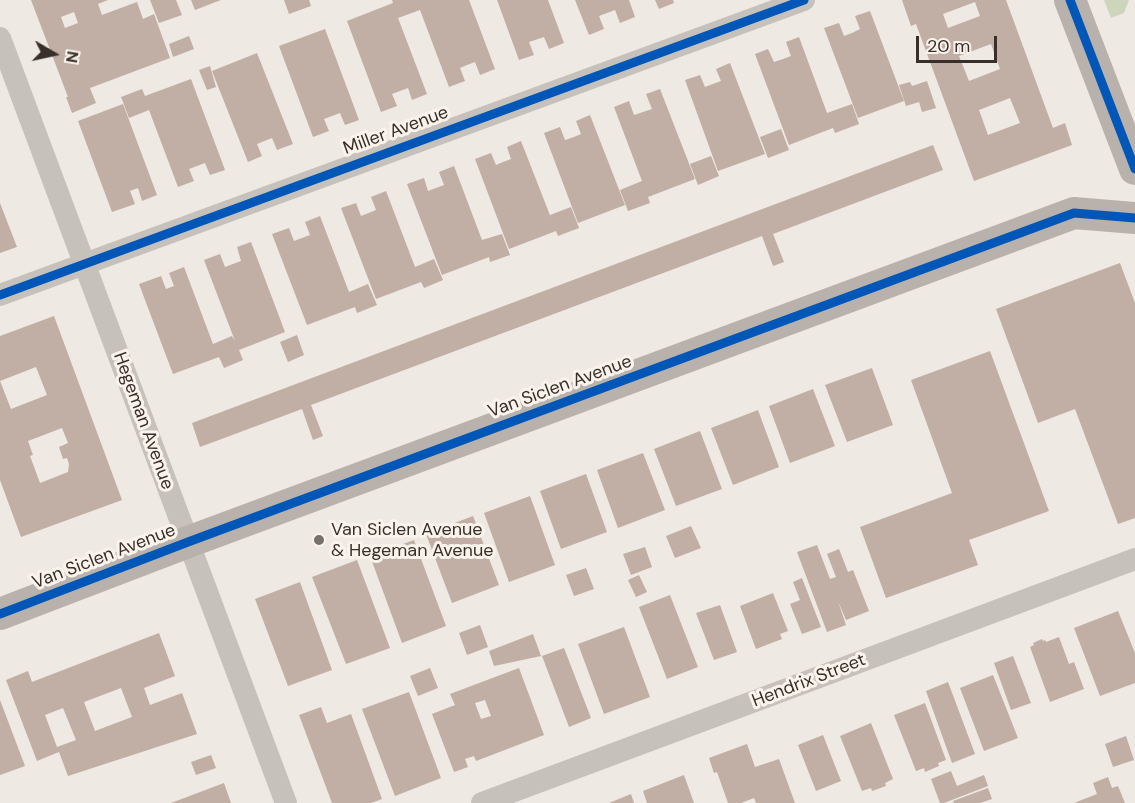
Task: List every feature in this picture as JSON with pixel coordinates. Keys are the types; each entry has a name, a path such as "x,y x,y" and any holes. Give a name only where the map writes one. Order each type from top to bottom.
{"street":[{"name":"Miller Avenue","path":"0,295 804,0"},
{"path":"1070,0 1135,168"},
{"name":"Hegeman Avenue","path":"0,38 286,803"},
{"name":"Van Siclen Avenue","path":"0,614 1074,213 1135,218"},
{"name":"Hendrix Street","path":"482,803 1135,559"}],"green space":[{"path":"1104,0 1129,0 1124,13 1111,18"}],"building":[{"path":"31,0 108,0 98,4 102,15 137,2 143,19 154,14 170,58 90,88 96,103 72,113 66,97 68,97","holes":["74,12 78,23 65,28 61,17"]},
{"path":"150,0 176,0 182,15 159,23"},
{"path":"191,0 221,0 195,10"},
{"path":"284,0 309,0 311,6 289,14"},
{"path":"392,0 469,0 495,69 480,75 475,62 467,65 460,68 465,81 449,87 420,10 398,18 427,94 412,100 408,88 392,94 397,106 381,112 347,21 393,3"},
{"path":"497,0 548,0 564,43 549,49 544,37 529,42 534,55 519,60"},
{"path":"575,0 629,0 635,17 620,23 615,10 599,16 604,29 589,35"},
{"path":"655,0 673,0 674,3 659,9"},
{"path":"902,0 1006,0 1053,128 1065,123 1072,145 974,181 916,24 911,26","holes":["975,2 980,16 948,28 943,14","991,44 1000,69 969,81 959,56","1010,98 1020,123 988,135 979,110"]},
{"path":"870,11 904,101 858,118 824,28 839,23 844,36 860,29 855,16"},
{"path":"325,29 359,120 345,125 340,113 324,119 329,131 313,137 279,46"},
{"path":"189,36 194,49 173,57 169,44"},
{"path":"799,37 827,113 852,104 859,124 835,133 833,128 789,145 755,54 768,49 774,62 791,56 786,42"},
{"path":"257,53 293,144 277,150 272,138 257,144 262,156 248,162 212,71"},
{"path":"730,63 765,154 718,171 685,80 700,75 705,87 721,81 716,69"},
{"path":"210,66 216,87 207,90 199,70"},
{"path":"191,79 225,170 210,175 205,163 189,169 194,181 178,187 149,110 129,118 121,97 142,89 145,96"},
{"path":"927,81 936,108 922,112 919,102 906,106 899,85 910,82 912,86"},
{"path":"660,89 695,179 648,197 650,203 628,211 620,190 642,181 614,107 629,101 634,115 652,109 646,94"},
{"path":"123,104 157,195 142,201 138,188 130,191 135,204 112,212 78,121"},
{"path":"590,115 625,205 578,223 544,133 560,127 565,140 574,137 581,134 576,121"},
{"path":"781,129 789,150 768,158 760,137"},
{"path":"521,141 553,223 550,215 571,207 579,228 558,236 556,231 509,249 475,159 491,153 496,165 511,159 507,147"},
{"path":"933,145 943,170 773,234 784,262 773,266 762,236 311,405 323,436 313,440 302,409 200,447 192,423"},
{"path":"711,156 719,176 698,185 690,164"},
{"path":"454,166 482,240 502,234 510,255 490,262 489,257 442,275 407,184 424,178 428,191 444,185 439,172"},
{"path":"386,191 415,267 434,259 443,280 424,288 421,282 376,299 341,208 356,203 361,216 376,210 371,197"},
{"path":"0,203 17,247 0,253"},
{"path":"320,216 349,292 368,284 377,305 357,313 355,307 307,325 272,234 289,228 294,241 310,235 305,222"},
{"path":"251,242 285,332 239,350 243,360 224,368 219,357 173,374 139,284 161,276 166,289 174,286 169,273 184,267 213,344 232,336 235,341 204,260 220,254 225,267 241,261 237,247"},
{"path":"1120,263 1135,303 1135,518 1118,524 1075,409 1038,423 996,309"},
{"path":"54,316 122,500 21,537 0,480 0,381 0,336","holes":["36,367 47,395 11,409 0,381","62,428 68,443 59,447 63,459 67,458 68,472 40,483 30,456 33,455 28,441"]},
{"path":"297,335 304,355 288,362 280,342"},
{"path":"990,351 1049,511 969,540 978,565 886,598 860,527 952,493 911,380"},
{"path":"872,368 893,425 847,442 825,385"},
{"path":"813,389 835,446 790,463 769,406"},
{"path":"758,410 779,467 733,485 711,428"},
{"path":"700,431 722,489 676,506 654,449"},
{"path":"643,453 665,510 618,528 597,470"},
{"path":"586,474 607,532 561,549 540,491"},
{"path":"530,496 555,565 509,582 484,513"},
{"path":"473,516 499,585 452,603 426,534"},
{"path":"691,526 701,548 675,558 666,536"},
{"path":"414,540 446,626 402,643 370,556"},
{"path":"817,545 830,579 836,577 827,554 839,549 848,572 853,570 869,611 846,620 838,601 846,625 827,632 797,552"},
{"path":"645,547 652,567 631,575 623,554"},
{"path":"357,560 390,648 346,664 312,577"},
{"path":"586,568 594,589 574,596 566,575"},
{"path":"639,575 647,592 636,597 628,580"},
{"path":"802,578 821,627 802,634 790,604 800,600 793,582"},
{"path":"300,582 332,670 288,686 255,599"},
{"path":"773,593 788,631 780,634 782,639 756,649 740,606"},
{"path":"670,595 698,667 667,679 639,607"},
{"path":"720,605 737,652 714,660 696,613"},
{"path":"1118,611 1135,653 1135,683 1100,696 1074,628"},
{"path":"480,625 488,647 467,655 459,633"},
{"path":"624,627 650,697 604,714 578,644"},
{"path":"159,633 175,676 144,688 150,705 182,693 197,734 68,776 59,752 37,761 6,680 28,671 32,682","holes":["121,688 132,717 95,731 84,702","63,708 76,740 57,747 45,715"]},
{"path":"533,634 541,656 494,666 489,651"},
{"path":"1059,637 1069,664 1074,662 1084,689 1050,702 1030,647 1042,639 1046,642"},
{"path":"564,648 591,718 569,727 542,656"},
{"path":"1013,656 1031,703 1011,710 994,663"},
{"path":"430,668 438,688 418,696 410,676"},
{"path":"519,668 544,735 476,761 474,756 465,759 468,767 454,772 432,714 455,705 450,694","holes":["485,700 491,716 481,719 475,703"]},
{"path":"993,675 1018,738 984,751 960,688"},
{"path":"948,682 975,754 952,763 926,691"},
{"path":"409,692 441,778 395,796 362,709"},
{"path":"0,700 25,766 0,775"},
{"path":"925,703 946,760 925,772 924,768 916,771 894,715"},
{"path":"321,707 327,723 351,714 382,799 371,803 332,803 299,715"},
{"path":"871,723 893,779 885,783 886,786 872,791 871,788 862,791 840,736"},
{"path":"823,735 841,781 816,791 798,745"},
{"path":"1126,736 1134,760 1113,767 1105,744"},
{"path":"747,744 755,767 779,759 795,803 756,803 754,798 741,803 728,803 717,772 714,773 709,758"},
{"path":"211,755 216,768 196,775 191,762"},
{"path":"951,771 957,786 984,775 988,786 940,803 931,779"},
{"path":"684,775 694,803 647,803 643,791"},
{"path":"1108,777 1112,788 1118,786 1125,803 1074,803 1097,794 1093,783"},
{"path":"224,783 231,803 171,803"},
{"path":"988,788 992,799 980,803 954,803 953,801"},
{"path":"631,794 634,803 609,803"}],"cycle path":[{"path":"0,295 804,0"},
{"path":"1070,0 1135,169"},
{"path":"0,614 1074,213 1135,218"}],"place":[{"name":"Van Siclen Avenue & Hegeman Avenue","path":"319,540"}]}
